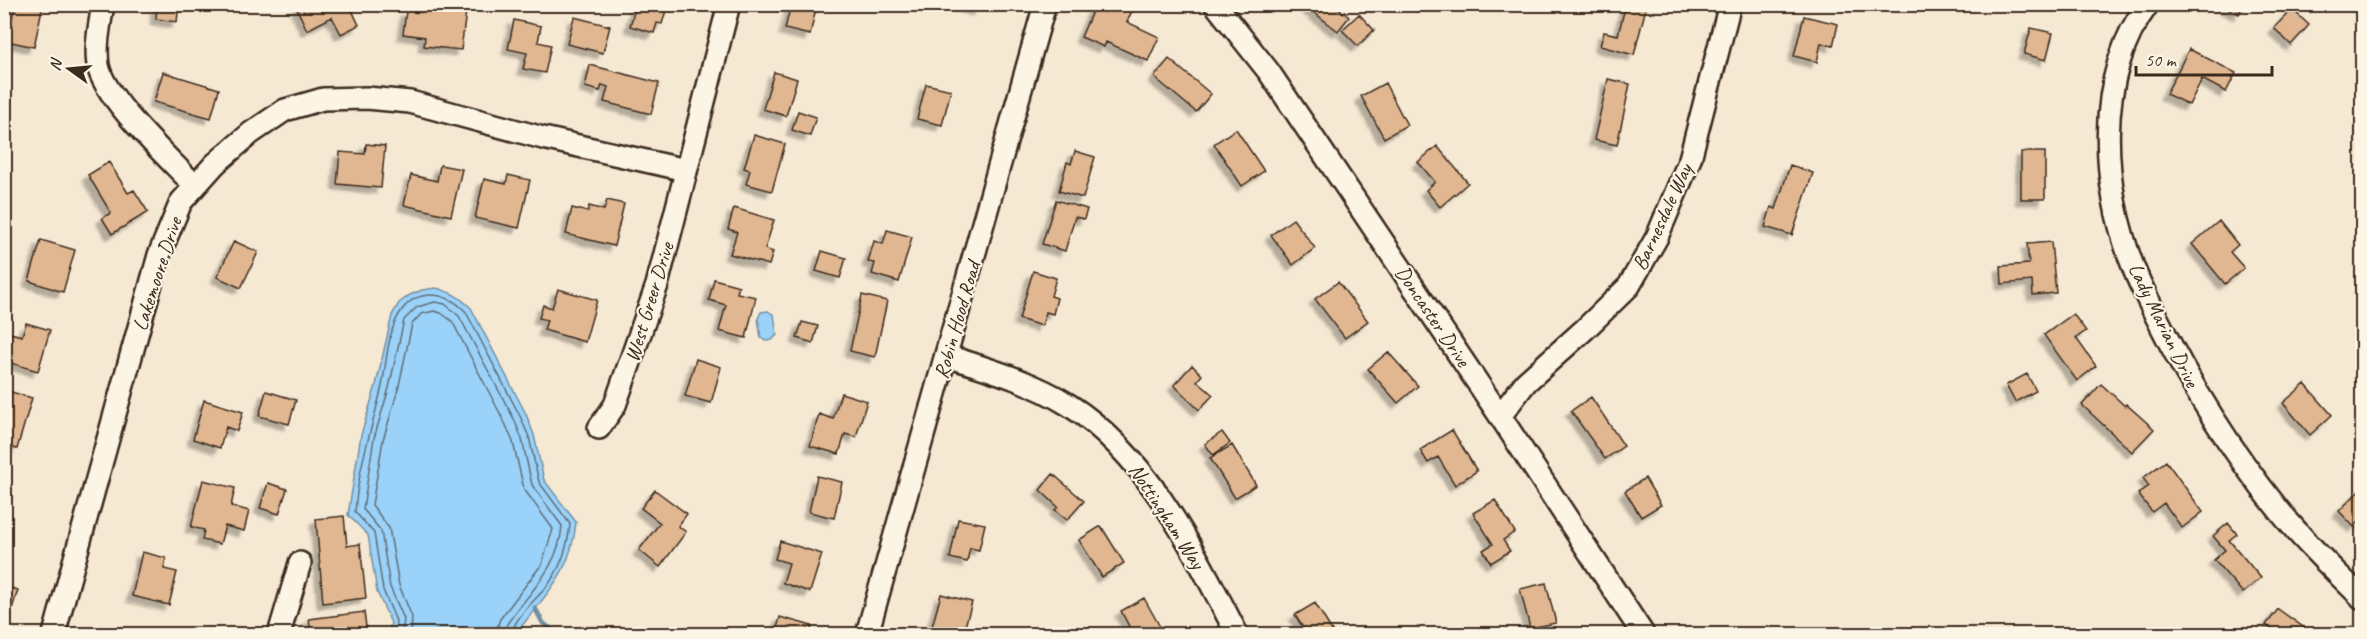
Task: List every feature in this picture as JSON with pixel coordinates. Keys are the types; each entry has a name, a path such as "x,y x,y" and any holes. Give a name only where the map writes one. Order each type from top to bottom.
{"street":[{"path":"103,4 98,45 99,67 105,81 117,100 194,185"},
{"name":"West Greer Drive","path":"599,428 615,405 657,285 729,4"},
{"name":"Robin Hood Road","path":"867,634 1045,4"},
{"name":"Doncaster Drive","path":"1215,4 1269,72 1500,416 1632,630"},
{"name":"Barnesdale Way","path":"1500,416 1526,382 1629,286 1657,237 1690,159 1730,4"},
{"name":"Lady Marian Drive","path":"2148,4 2124,44 2115,71 2107,126 2119,222 2134,270 2185,372 2238,454 2279,510 2362,598"},
{"name":"Lakemoore Drive","path":"54,634 159,255 181,202 214,164 251,133 285,110 323,99 367,98 410,102 543,138 686,170"},
{"name":"Nottingham Way","path":"947,356 1025,384 1067,404 1115,441 1162,500 1237,634"},
{"path":"279,634 300,563"}],"water":[{"path":"436,288 455,295 471,308 526,414 534,435 544,480 576,522 569,557 555,583 516,634 388,634 391,623 377,592 368,535 348,515 361,435 376,385 392,315 399,303 410,295"},
{"path":"768,311 774,315 777,335 772,340 766,341 761,338 758,318 761,312"}],"building":[{"path":"15,4 43,4 34,47 7,41"},
{"path":"157,4 179,4 177,22 156,19"},
{"path":"301,4 349,4 359,25 341,34 332,17 307,30 296,7"},
{"path":"422,4 467,4 461,50 424,46 425,37 403,34 406,11 421,12"},
{"path":"641,4 668,4 662,24 657,23 654,33 630,26 636,5 641,7"},
{"path":"791,4 817,4 810,35 785,29"},
{"path":"959,4 979,4 978,10"},
{"path":"1109,4 1135,4 1127,22 1159,37 1148,61 1106,42 1104,47 1081,37 1094,7 1105,12"},
{"path":"1309,4 1341,4 1338,8 1349,17 1338,31 1307,7"},
{"path":"1626,4 1647,4 1634,55 1600,46 1604,32 1618,35"},
{"path":"2219,4 2244,4 2239,14"},
{"path":"2292,9 2309,25 2291,45 2274,28"},
{"path":"1359,14 1374,30 1358,46 1342,30"},
{"path":"1804,16 1838,24 1833,46 1821,43 1817,62 1794,56"},
{"path":"574,17 610,26 603,53 567,44"},
{"path":"514,20 541,26 538,42 551,45 545,73 523,69 527,53 508,49"},
{"path":"2031,28 2053,33 2046,60 2024,54"},
{"path":"2189,49 2236,73 2226,92 2202,79 2189,105 2166,94"},
{"path":"1169,59 1211,94 1196,112 1154,77"},
{"path":"590,65 659,83 651,114 604,102 608,87 602,85 600,91 585,87"},
{"path":"163,72 219,89 211,118 154,102"},
{"path":"774,72 797,79 786,116 763,109"},
{"path":"1608,79 1630,84 1617,145 1594,140"},
{"path":"1385,83 1407,125 1384,138 1361,96"},
{"path":"926,84 951,90 942,125 917,119"},
{"path":"798,111 816,117 810,136 792,130"},
{"path":"1236,129 1264,171 1242,186 1214,144"},
{"path":"754,135 785,144 772,191 746,184 750,170 744,168"},
{"path":"366,144 385,146 381,188 337,184 340,152 365,154"},
{"path":"1437,146 1468,183 1440,207 1426,190 1435,182 1418,162"},
{"path":"1075,151 1095,157 1083,198 1059,191 1067,162 1071,164"},
{"path":"2021,152 2045,152 2045,199 2021,199"},
{"path":"109,162 128,193 134,190 148,212 112,234 102,218 111,213 88,175"},
{"path":"440,165 462,169 451,216 404,205 411,175 437,181"},
{"path":"1790,165 1813,173 1792,235 1765,227 1771,207 1776,209"},
{"path":"508,175 530,180 519,228 475,218 484,179 506,184"},
{"path":"607,200 624,204 614,246 566,234 572,208 588,212 589,206 604,210"},
{"path":"1056,200 1087,209 1084,219 1075,217 1065,251 1042,244"},
{"path":"734,208 774,220 765,249 773,252 769,265 730,254 737,232 728,229"},
{"path":"1293,219 1315,248 1293,265 1271,235"},
{"path":"2219,221 2238,245 2230,252 2244,268 2225,284 2192,244"},
{"path":"887,230 912,237 899,282 872,274 875,263 868,262 874,241 883,244"},
{"path":"41,240 75,250 63,292 29,281"},
{"path":"234,241 258,252 241,288 217,277"},
{"path":"2051,242 2056,293 2033,295 2032,281 2002,284 2001,266 2029,264 2027,244"},
{"path":"822,251 846,258 840,278 816,271"},
{"path":"1033,271 1056,278 1051,296 1057,298 1053,314 1046,312 1042,326 1019,319"},
{"path":"714,279 739,286 737,293 756,297 746,338 719,331 726,305 709,300"},
{"path":"1338,282 1368,321 1345,338 1315,299"},
{"path":"558,289 597,300 585,342 544,330 547,320 539,318 543,305 552,308"},
{"path":"862,295 887,301 875,357 850,351"},
{"path":"2073,314 2086,331 2076,338 2096,366 2077,381 2044,335"},
{"path":"802,322 818,326 813,343 797,338"},
{"path":"26,323 50,330 38,371 4,361 4,352 10,333 22,336"},
{"path":"1388,352 1418,386 1398,403 1368,369"},
{"path":"696,359 721,367 711,403 685,396"},
{"path":"1192,365 1202,375 1197,381 1213,395 1199,410 1174,385"},
{"path":"2027,374 2036,391 2015,402 2006,385"},
{"path":"2101,384 2154,429 2132,452 2082,405"},
{"path":"2305,384 2332,415 2310,435 2283,403"},
{"path":"8,391 32,398 17,449 4,446 4,403"},
{"path":"266,391 296,400 289,424 259,416"},
{"path":"841,393 867,401 856,437 845,434 839,454 810,446 819,414 833,419"},
{"path":"1591,397 1624,446 1605,459 1571,411"},
{"path":"204,400 243,412 237,431 226,427 220,448 193,439"},
{"path":"1452,430 1477,471 1455,485 1438,457 1428,463 1420,450"},
{"path":"1222,432 1230,443 1213,455 1205,444"},
{"path":"1232,445 1256,485 1235,498 1210,458"},
{"path":"2166,461 2203,512 2182,528 2164,503 2152,512 2138,494 2149,486 2143,478"},
{"path":"1053,474 1084,501 1067,520 1055,510 1058,507 1040,490"},
{"path":"817,476 842,482 834,518 809,512"},
{"path":"1645,478 1661,505 1641,517 1625,491"},
{"path":"203,480 235,488 231,506 249,511 244,531 225,526 220,544 202,540 204,530 191,527"},
{"path":"268,483 287,489 279,514 260,508"},
{"path":"2362,488 2362,519 2354,527 2339,511"},
{"path":"655,490 687,514 678,526 686,532 660,567 639,550 660,523 641,508"},
{"path":"1495,500 1515,532 1503,540 1510,551 1491,563 1483,550 1493,544 1473,513"},
{"path":"344,516 347,546 360,544 366,598 323,603 316,519"},
{"path":"958,519 985,524 979,550 970,548 967,562 950,558"},
{"path":"2228,523 2237,534 2229,540 2261,578 2243,593 2214,560 2225,550 2213,536"},
{"path":"1101,526 1124,563 1102,577 1079,540"},
{"path":"780,541 822,554 810,592 783,583 789,563 775,559"},
{"path":"142,552 166,558 164,569 177,572 169,605 132,596"},
{"path":"1546,583 1556,623 1530,628 1520,589"},
{"path":"4,586 18,590 4,634"},
{"path":"941,594 972,602 964,630 954,627 952,634 930,634"},
{"path":"1144,598 1164,634 1126,633 1131,630 1121,611"},
{"path":"1315,603 1334,634 1307,634 1295,615"},
{"path":"2278,609 2313,634 2278,634 2266,625"},
{"path":"364,612 367,634 311,634 309,619"},
{"path":"780,617 812,626 810,634 776,632"}],"waterway":[{"path":"535,608 543,623 557,634"}]}
